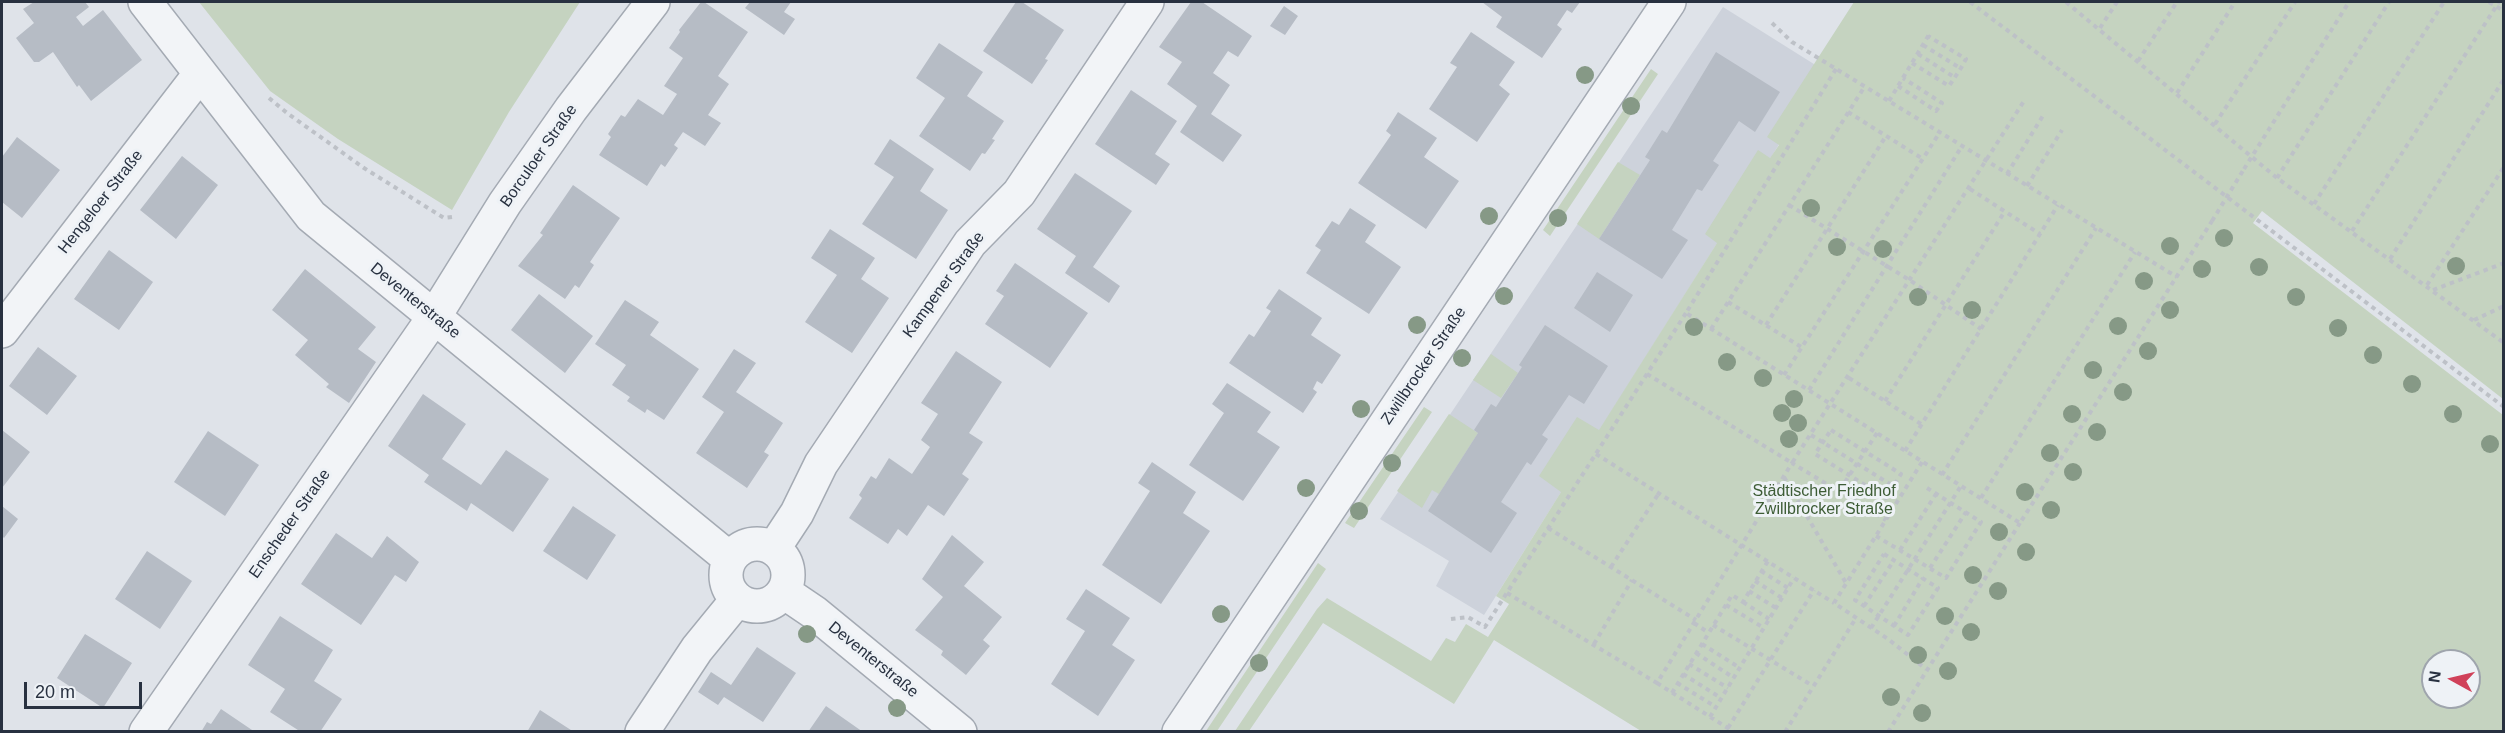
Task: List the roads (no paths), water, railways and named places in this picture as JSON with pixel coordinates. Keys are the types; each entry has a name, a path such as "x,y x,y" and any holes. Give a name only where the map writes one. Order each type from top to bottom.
{"street":[{"name":"Deventerstraße","path":"145,2 311,216 730,559"},
{"name":"Borculoer Straße","path":"434,317 505,203 571,109 654,2"},
{"name":"Kampener Straße","path":"774,548 797,513 821,464 970,243 1019,194 1147,2"},
{"name":"Zwillbrocker Straße","path":"1179,732 1669,2"},
{"name":"Hengeloer Straße","path":"2,331 200,74"},
{"name":"Enscheder Straße","path":"146,732 434,317"},
{"path":"762,543 774,548 786,562 788,572 783,592 776,600 756,606 737,600 726,582 725,572 730,559 742,547 751,544 762,543"},
{"name":"Deventerstraße","path":"783,592 815,613 960,732"},
{"path":"642,732 697,649 737,600"}],"park label":[{"name":"Städtischer Friedhof Zwillbrocker Straße","path":"1824,501"}]}
